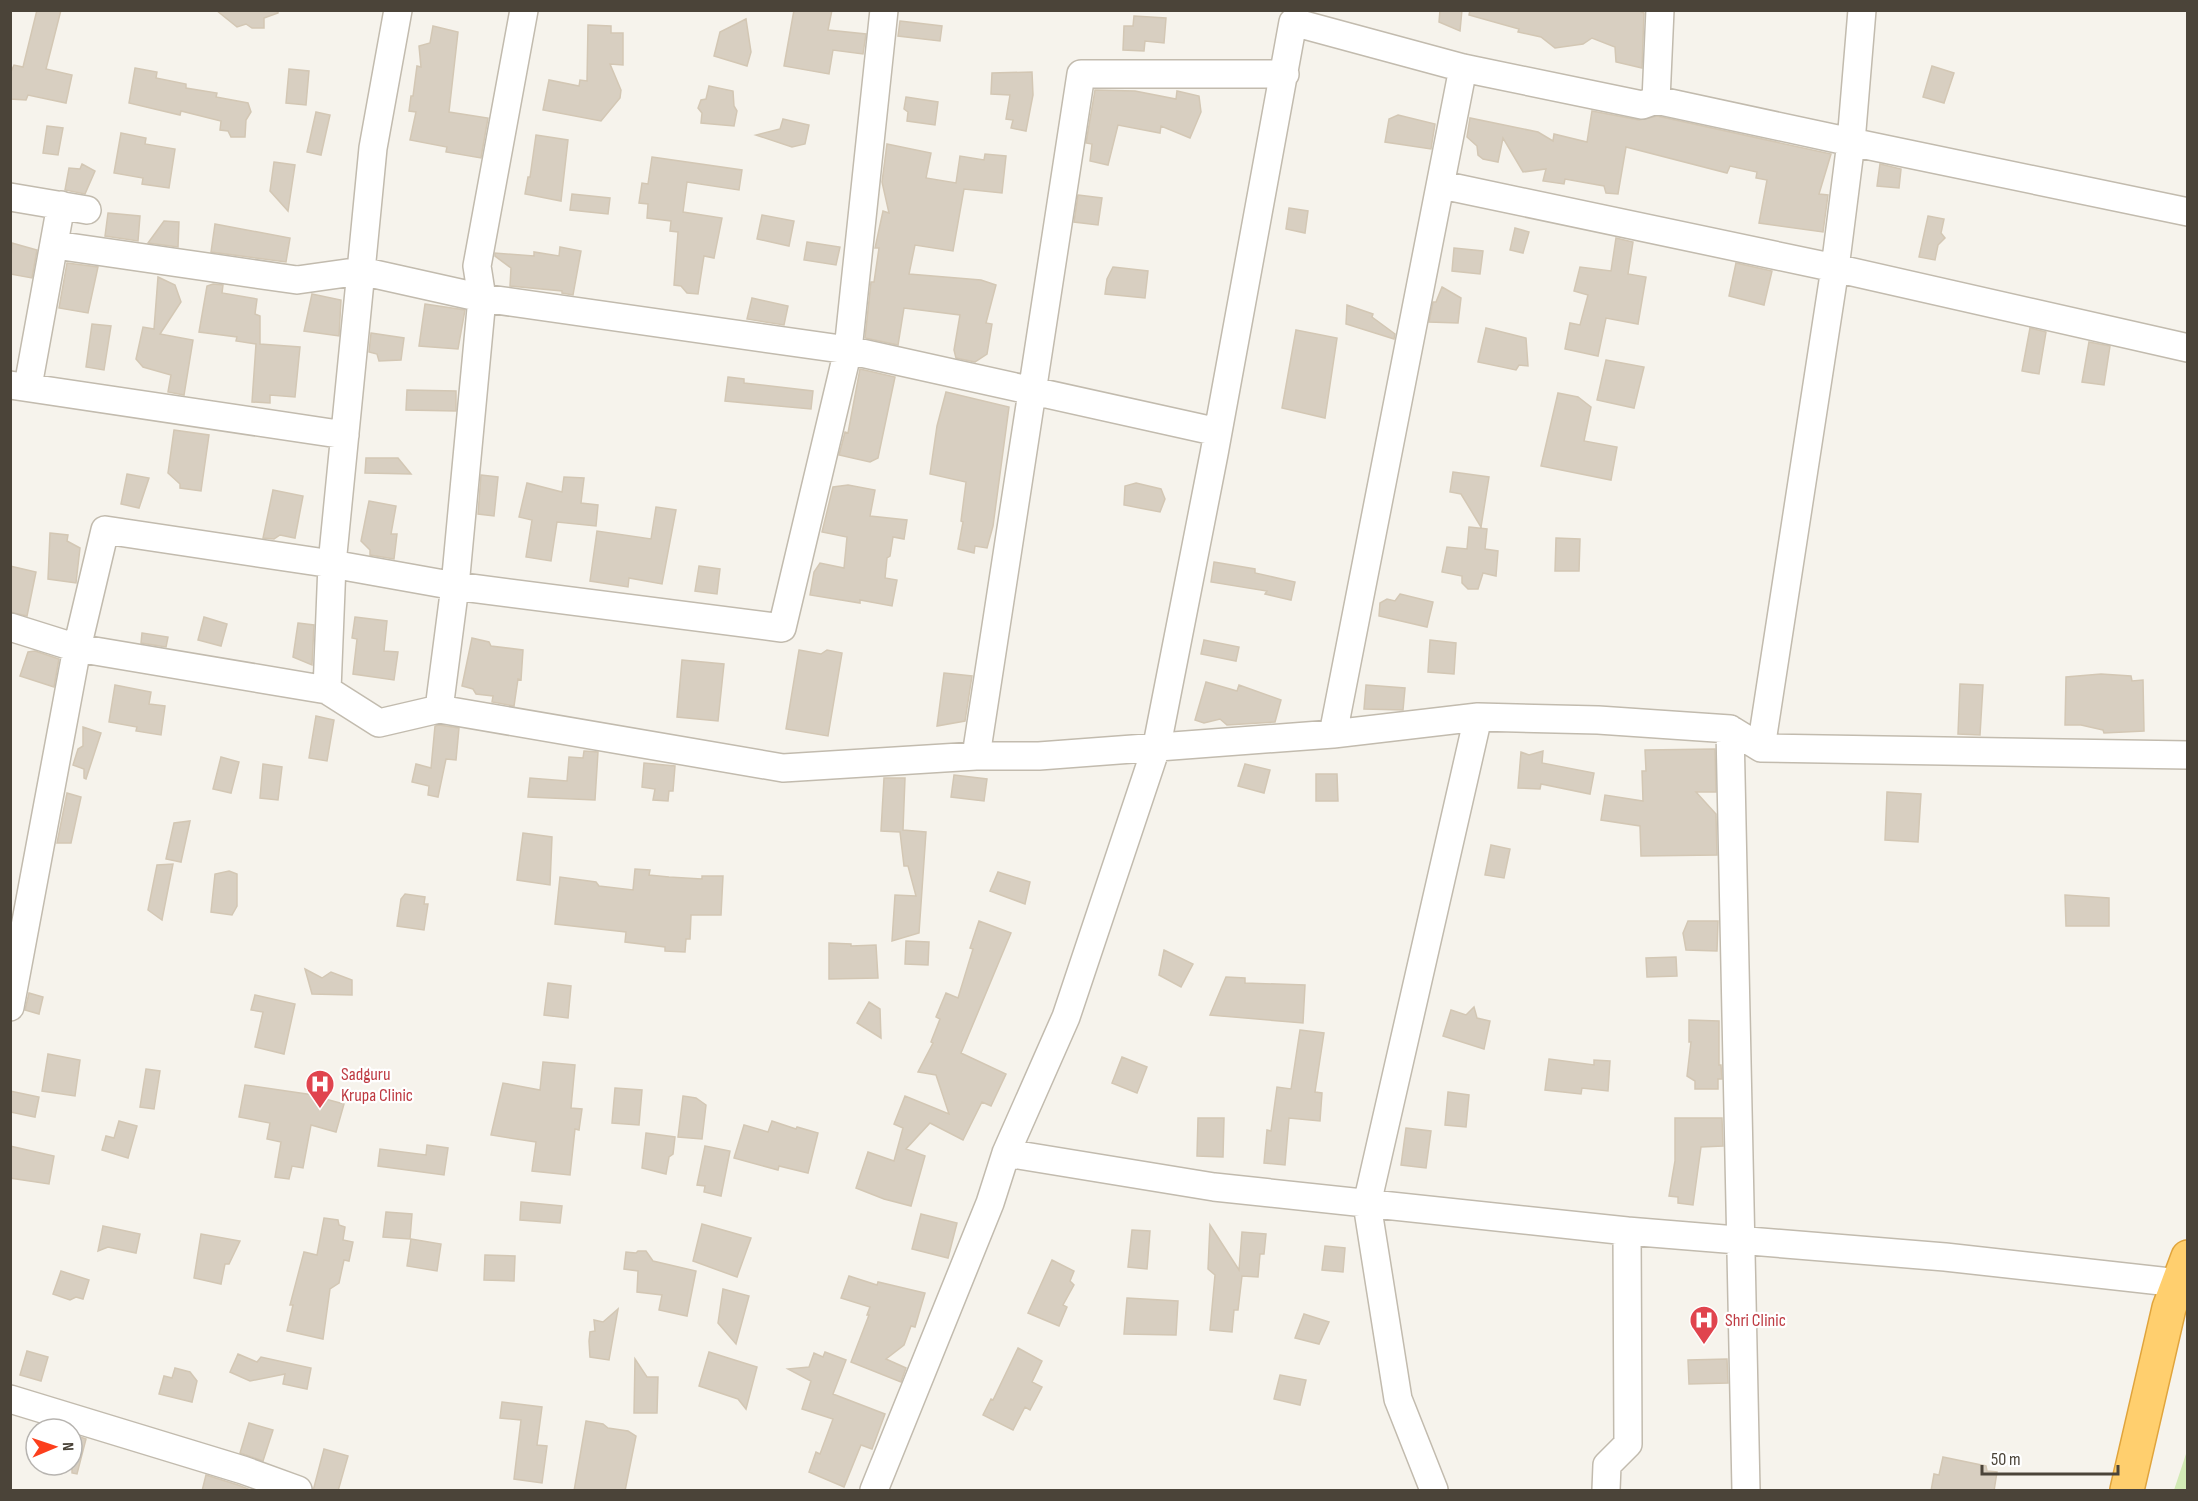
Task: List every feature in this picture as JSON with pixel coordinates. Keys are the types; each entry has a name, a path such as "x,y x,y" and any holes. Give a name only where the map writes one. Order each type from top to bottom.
{"highway":[{"path":"2127,1491 2169,1308 2183,1270"}],"street":[{"path":"327,690 332,564 373,148 398,10"},
{"path":"439,709 455,586 482,298 477,266 524,10"},
{"path":"10,1007 22,885 105,530 332,564 455,586 782,628 848,350 884,10"},
{"path":"1656,100 1660,10"},
{"path":"1761,748 1835,268 1851,142 1862,10"},
{"path":"874,1491 990,1203 1006,1153 1066,1017 1157,745 1218,432 1293,22 1463,68 1642,105 1656,100 2187,212"},
{"path":"1333,734 1442,185 1463,68"},
{"path":"976,756 1081,74 1285,74"},
{"path":"1442,185 1835,268 2187,348"},
{"path":"10,197 87,210"},
{"path":"61,205 55,245 20,386 345,435"},
{"path":"55,245 297,280 361,271 482,298 848,350 1218,432"},
{"path":"10,627 77,648 327,690 379,723 439,709 783,768 976,756 1039,756 1157,745 1333,734 1478,717 1598,720 1730,729 1761,748 2187,755"},
{"path":"1434,1491 1398,1399 1367,1204 1478,717"},
{"path":"1730,729 1746,1491"},
{"path":"1006,1153 1214,1187 1627,1231 1945,1257 2183,1270"},
{"path":"1606,1491 1607,1465 1628,1444 1627,1231"},
{"path":"10,1399 130,1437 187,1452 298,1491"}],"green space":[{"path":"2187,1451 2187,1490 2174,1490"}],"building":[{"path":"37,10 61,10 46,69 72,75 66,103 28,95 26,100 10,99 10,74 14,65 23,67"},
{"path":"216,10 278,10 278,13 264,18 264,28 252,28 246,24 237,27"},
{"path":"794,10 832,10 828,30 866,34 863,54 833,50 829,74 784,66"},
{"path":"1440,10 1462,10 1460,31 1439,22"},
{"path":"1470,10 1637,10 1644,13 1642,68 1616,62 1615,47 1592,38 1583,44 1555,48 1541,37 1518,32 1519,29 1469,15"},
{"path":"1134,16 1166,18 1164,43 1145,41 1144,51 1123,50 1124,26 1133,26"},
{"path":"746,19 751,52 747,66 714,56 720,32"},
{"path":"900,21 942,26 940,41 898,36"},
{"path":"588,25 611,26 611,33 623,33 623,65 610,64 621,90 620,98 601,121 543,110 549,80 579,86 580,80 587,81"},
{"path":"433,26 458,32 449,112 488,118 481,158 446,152 447,147 410,140 416,112 409,111 411,96 413,96 417,66 421,67 419,46 430,43"},
{"path":"1932,66 1954,73 1944,103 1923,97"},
{"path":"135,68 157,72 156,78 186,84 186,88 217,93 216,97 248,103 251,112 246,120 245,137 231,137 228,131 220,130 221,121 181,111 180,115 129,103"},
{"path":"289,69 309,71 306,105 286,103"},
{"path":"1032,72 1033,95 1026,131 1011,128 1013,120 1006,119 1010,95 991,94 992,73"},
{"path":"709,86 733,91 734,106 737,111 734,126 701,123 702,113 698,108 701,100 706,99"},
{"path":"1095,90 1135,91 1176,99 1177,91 1199,96 1201,112 1190,138 1161,126 1160,133 1118,125 1108,165 1090,161 1092,144 1086,143"},
{"path":"906,97 938,102 935,125 907,121 908,112 904,109"},
{"path":"1592,111 1639,120 1657,116 1831,154 1819,194 1828,195 1823,232 1759,223 1767,180 1756,178 1757,172 1730,166 1727,173 1626,147 1618,194 1606,193 1604,186 1565,179 1564,184 1543,181 1546,169 1523,172 1503,138 1498,162 1483,159 1478,155 1477,146 1467,137 1470,118 1538,132 1553,141 1554,134 1587,142"},
{"path":"316,112 330,115 321,155 307,152"},
{"path":"1398,115 1435,124 1431,149 1385,142 1389,119"},
{"path":"783,119 809,125 805,144 792,147 756,135 780,129"},
{"path":"47,126 63,128 58,155 43,153"},
{"path":"121,133 146,138 145,144 175,149 169,188 142,184 143,178 114,173"},
{"path":"536,135 568,140 561,201 525,194"},
{"path":"887,144 931,153 926,178 956,183 960,156 984,160 985,154 1006,156 1002,193 964,189 953,251 915,245 909,274 981,280 996,285 986,323 992,324 987,354 975,362 956,358 954,350 960,315 904,308 898,345 865,338 871,282 874,282 879,248 875,248 883,211 889,213 882,182"},
{"path":"652,157 742,170 739,190 687,182 683,212 722,218 714,258 704,256 698,294 687,293 681,286 674,285 678,232 670,231 671,221 647,218 648,204 639,203 642,183 648,184"},
{"path":"274,162 295,165 288,211 270,191"},
{"path":"82,164 95,171 85,194 65,190 69,168 80,169"},
{"path":"1880,164 1901,169 1899,188 1877,186"},
{"path":"572,194 610,198 608,214 570,210"},
{"path":"1078,195 1102,198 1098,225 1074,222"},
{"path":"1289,208 1308,211 1305,233 1286,229"},
{"path":"108,213 140,216 138,241 105,236"},
{"path":"762,215 794,221 789,246 757,239"},
{"path":"1928,216 1944,219 1941,233 1945,238 1938,245 1935,260 1919,257"},
{"path":"164,221 179,222 178,247 148,243"},
{"path":"215,224 290,238 286,262 211,252"},
{"path":"1515,228 1529,232 1523,253 1510,250"},
{"path":"1616,238 1633,242 1628,274 1646,277 1638,324 1606,318 1598,356 1565,349 1570,323 1580,325 1588,295 1574,291 1580,267 1611,271"},
{"path":"807,242 840,247 836,265 804,260"},
{"path":"12,243 37,250 32,278 10,274"},
{"path":"560,247 581,251 573,295 562,293 562,291 510,286 511,268 495,256 495,253 534,256 534,252 559,256"},
{"path":"1454,248 1483,251 1480,274 1452,271"},
{"path":"67,263 98,267 88,313 59,308"},
{"path":"1736,263 1772,271 1764,305 1729,296"},
{"path":"1113,267 1148,271 1145,298 1105,294 1107,279"},
{"path":"158,277 175,285 181,302 160,334 193,340 184,395 168,392 171,375 143,367 136,359 143,327 154,329"},
{"path":"223,285 222,293 257,299 255,314 260,316 260,344 300,347 295,397 270,395 270,403 252,402 256,344 236,341 237,337 199,332 207,286"},
{"path":"1442,287 1461,298 1458,323 1429,322 1433,302 1436,302"},
{"path":"312,294 341,300 339,336 304,331"},
{"path":"752,298 788,306 784,325 747,319"},
{"path":"425,304 465,310 458,349 419,346"},
{"path":"1347,305 1373,314 1372,317 1395,334 1394,339 1346,324"},
{"path":"92,324 111,326 104,370 86,367"},
{"path":"1486,328 1526,338 1528,366 1519,365 1516,370 1478,362"},
{"path":"2030,328 2046,332 2039,374 2022,371"},
{"path":"1296,330 1337,338 1325,418 1282,408"},
{"path":"371,333 404,338 401,360 379,361 377,354 369,352"},
{"path":"2089,342 2110,346 2104,385 2082,382"},
{"path":"1606,360 1644,367 1634,408 1597,400"},
{"path":"860,369 895,377 878,458 870,462 839,455 845,432 848,433"},
{"path":"728,377 744,379 744,383 813,391 811,409 725,401"},
{"path":"407,390 456,391 456,411 406,410"},
{"path":"946,392 1009,407 993,526 987,548 975,546 974,553 958,549 966,482 930,474 937,426"},
{"path":"1558,393 1578,397 1591,407 1584,441 1617,447 1611,480 1541,466"},
{"path":"174,430 209,435 201,491 180,488 180,484 168,473"},
{"path":"366,458 398,458 411,474 365,473"},
{"path":"1453,472 1489,477 1481,527 1461,494 1450,492"},
{"path":"127,474 149,478 139,508 121,504"},
{"path":"481,475 498,477 494,516 478,514"},
{"path":"564,477 584,478 581,503 598,505 596,526 557,522 551,561 526,557 532,520 519,517 527,483 562,492"},
{"path":"1136,483 1161,489 1165,499 1160,512 1124,505 1125,486"},
{"path":"848,485 875,490 870,516 907,520 904,539 893,537 890,556 887,558 885,578 897,580 892,606 810,595 814,572 820,563 844,568 847,537 822,532 833,487"},
{"path":"273,490 303,496 295,538 280,535 274,539 263,538"},
{"path":"369,501 396,506 391,534 397,534 394,559 370,555 370,550 361,541"},
{"path":"656,507 676,510 662,584 629,578 628,587 590,581 597,531 651,539"},
{"path":"1469,527 1487,529 1485,549 1498,551 1496,576 1483,573 1478,589 1468,589 1462,583 1462,576 1442,572 1447,547 1467,549"},
{"path":"50,533 68,535 67,541 80,548 76,583 48,579"},
{"path":"1556,538 1580,539 1579,571 1555,571"},
{"path":"1214,562 1255,569 1255,573 1295,582 1291,600 1265,594 1267,591 1211,582"},
{"path":"10,566 36,572 27,616 10,612"},
{"path":"699,566 720,569 717,594 695,591"},
{"path":"1400,594 1433,602 1427,627 1379,616 1380,603 1387,599 1395,601"},
{"path":"204,617 227,624 221,646 198,640"},
{"path":"355,617 387,621 384,651 398,652 394,680 353,674 357,639 352,638"},
{"path":"298,623 314,625 312,665 293,657"},
{"path":"142,633 168,637 166,647 141,643"},
{"path":"472,638 489,642 491,646 523,650 521,680 518,679 514,706 492,702 493,696 476,694 473,689 462,686"},
{"path":"1204,640 1239,647 1236,661 1201,654"},
{"path":"1430,640 1456,643 1454,674 1428,672"},
{"path":"799,650 821,654 827,650 842,653 828,736 786,729"},
{"path":"35,651 59,659 54,687 20,676 28,652"},
{"path":"682,660 724,664 718,721 677,717"},
{"path":"944,673 972,676 965,721 937,726"},
{"path":"2101,674 2131,676 2132,681 2143,680 2144,731 2104,733 2103,730 2081,725 2065,725 2066,677"},
{"path":"1206,682 1237,691 1239,685 1281,700 1275,722 1227,725 1220,719 1204,723 1195,720"},
{"path":"1960,684 1983,685 1980,735 1958,734"},
{"path":"115,685 151,692 149,704 165,706 161,735 136,731 137,727 109,722"},
{"path":"1366,685 1405,688 1403,710 1364,709"},
{"path":"316,716 334,720 327,761 309,758"},
{"path":"435,726 459,728 456,760 446,759 438,797 428,795 429,786 412,782 416,764 431,768"},
{"path":"83,727 101,733 86,779 84,769 73,765 78,749 83,746"},
{"path":"1715,749 1716,792 1696,792 1716,814 1717,855 1641,856 1640,826 1601,820 1605,795 1643,801 1642,771 1646,771 1645,750"},
{"path":"584,751 598,752 595,800 528,797 530,778 567,781 569,757 583,758"},
{"path":"1543,751 1542,763 1594,773 1590,794 1541,784 1540,789 1518,788 1521,752 1529,755"},
{"path":"221,757 239,762 231,793 213,789"},
{"path":"644,763 675,766 673,791 669,791 668,801 653,800 655,789 642,787"},
{"path":"263,764 282,767 278,800 260,798"},
{"path":"1245,764 1270,770 1264,793 1238,786"},
{"path":"1316,774 1337,774 1338,801 1316,801"},
{"path":"954,775 987,779 984,801 951,797"},
{"path":"884,778 905,778 903,830 926,832 919,933 892,941 895,895 916,896 908,866 904,866 900,832 881,831"},
{"path":"1887,792 1921,794 1918,842 1885,840"},
{"path":"67,793 81,797 71,843 57,843"},
{"path":"190,821 181,862 166,859 174,823"},
{"path":"523,833 552,837 550,885 517,880"},
{"path":"1491,845 1510,849 1504,878 1485,875"},
{"path":"173,864 162,920 148,910 157,865"},
{"path":"635,869 650,870 649,875 669,877 702,879 702,876 723,876 721,915 691,915 690,939 686,939 685,952 665,951 665,947 625,942 626,932 555,924 560,877 596,882 599,886 633,890"},
{"path":"229,871 237,874 237,906 232,915 211,912 215,874"},
{"path":"998,872 1030,882 1025,904 990,891"},
{"path":"405,894 425,897 424,904 428,904 424,930 397,926 401,899"},
{"path":"2065,895 2109,898 2109,926 2066,926"},
{"path":"979,921 1011,933 961,1053 1006,1074 991,1106 982,1102 963,1140 930,1123 906,1149 925,1156 911,1206 856,1188 868,1152 894,1161 903,1128 894,1124 905,1096 949,1114 936,1075 918,1072 933,1043 931,1042 940,1019 936,1017 946,993 958,998"},
{"path":"1688,921 1718,921 1717,951 1686,950 1683,933"},
{"path":"906,941 929,942 928,965 905,964"},
{"path":"829,943 851,944 851,946 876,945 878,978 829,979"},
{"path":"1164,950 1193,964 1181,987 1159,975"},
{"path":"1676,957 1677,976 1647,977 1646,958"},
{"path":"305,969 322,978 331,972 352,980 352,995 312,994"},
{"path":"1226,977 1245,978 1245,983 1305,985 1303,1023 1210,1015"},
{"path":"548,983 571,986 568,1018 544,1015"},
{"path":"29,993 43,997 39,1014 25,1010"},
{"path":"255,995 295,1004 284,1054 255,1047 263,1012 251,1010"},
{"path":"869,1002 880,1009 881,1038 857,1023"},
{"path":"1474,1007 1477,1018 1490,1021 1484,1049 1443,1036 1451,1010 1466,1015"},
{"path":"1689,1020 1719,1021 1719,1065 1721,1065 1722,1079 1718,1079 1718,1089 1695,1089 1695,1081 1687,1076 1691,1042 1689,1042"},
{"path":"1300,1030 1324,1033 1315,1092 1322,1093 1320,1121 1289,1118 1285,1165 1264,1163 1267,1130 1271,1131 1277,1087 1291,1089"},
{"path":"48,1054 80,1060 75,1096 42,1091"},
{"path":"1122,1057 1147,1067 1137,1093 1112,1083"},
{"path":"1549,1059 1594,1065 1594,1060 1610,1061 1608,1091 1582,1088 1581,1094 1545,1090"},
{"path":"543,1062 575,1065 571,1108 582,1109 579,1130 575,1129 570,1175 532,1171 536,1142 491,1135 503,1083 540,1090"},
{"path":"146,1069 160,1071 154,1109 140,1107"},
{"path":"245,1085 307,1094 344,1104 336,1132 311,1125 303,1168 292,1166 289,1179 275,1177 281,1142 267,1139 270,1123 239,1117"},
{"path":"615,1088 642,1090 639,1125 612,1123"},
{"path":"10,1091 39,1097 35,1117 10,1112"},
{"path":"1448,1092 1469,1095 1466,1127 1445,1125"},
{"path":"683,1096 696,1098 706,1105 702,1139 678,1137"},
{"path":"1198,1118 1224,1118 1223,1157 1197,1156"},
{"path":"1675,1118 1722,1118 1723,1146 1701,1147 1693,1205 1678,1203 1678,1197 1669,1196 1675,1161"},
{"path":"119,1121 137,1126 128,1158 102,1150 106,1136 114,1138"},
{"path":"772,1121 818,1133 808,1173 779,1166 778,1170 734,1158 744,1125 768,1132"},
{"path":"1406,1128 1431,1131 1426,1168 1401,1165"},
{"path":"646,1133 675,1137 673,1154 669,1157 666,1174 642,1168"},
{"path":"427,1145 448,1148 444,1175 378,1166 380,1149 426,1155"},
{"path":"10,1146 54,1156 49,1184 10,1178"},
{"path":"705,1146 730,1151 721,1196 704,1192 705,1186 697,1185"},
{"path":"521,1202 562,1206 560,1223 520,1220"},
{"path":"386,1212 412,1214 410,1239 383,1237"},
{"path":"921,1214 957,1223 948,1258 912,1249"},
{"path":"324,1218 338,1220 339,1225 345,1227 343,1240 353,1242 349,1261 344,1260 339,1283 330,1289 323,1339 287,1331 293,1305 290,1305 304,1252 317,1255"},
{"path":"702,1224 751,1238 737,1277 693,1261"},
{"path":"1210,1225 1239,1270 1242,1232 1266,1234 1264,1254 1260,1254 1258,1277 1242,1276 1238,1310 1234,1310 1232,1332 1210,1330 1215,1275 1208,1269"},
{"path":"103,1226 140,1234 136,1253 108,1247 98,1251"},
{"path":"1132,1230 1150,1231 1147,1269 1128,1267"},
{"path":"201,1234 240,1241 229,1264 225,1264 221,1284 194,1278"},
{"path":"411,1239 441,1244 437,1271 407,1266"},
{"path":"1325,1246 1345,1248 1343,1272 1322,1270"},
{"path":"646,1251 653,1261 696,1271 687,1316 659,1310 662,1295 637,1292 638,1271 624,1269 626,1252 636,1253"},
{"path":"485,1255 515,1256 514,1281 484,1280"},
{"path":"1052,1260 1074,1271 1070,1281 1074,1285 1063,1305 1067,1307 1059,1326 1028,1313"},
{"path":"61,1271 89,1280 83,1299 76,1297 70,1300 53,1294"},
{"path":"849,1276 877,1285 878,1282 925,1293 915,1327 911,1326 904,1345 886,1359 906,1368 901,1382 851,1362 870,1307 841,1298"},
{"path":"723,1289 749,1296 736,1344 718,1323"},
{"path":"1127,1298 1178,1301 1176,1335 1124,1334"},
{"path":"618,1309 609,1360 590,1357 589,1341 590,1332 595,1331 594,1320 603,1322"},
{"path":"1304,1314 1329,1322 1319,1344 1295,1338"},
{"path":"1018,1348 1042,1361 1032,1382 1042,1387 1030,1410 1025,1407 1013,1430 983,1415 991,1399 993,1400"},
{"path":"27,1351 48,1357 41,1381 20,1375"},
{"path":"709,1352 757,1367 746,1409 738,1399 699,1386"},
{"path":"825,1352 846,1360 833,1394 885,1414 872,1449 861,1445 844,1487 809,1472 816,1452 820,1454 833,1419 802,1409 811,1381 788,1369 809,1367 814,1353 823,1357"},
{"path":"238,1354 257,1362 261,1357 311,1368 307,1389 283,1384 285,1374 250,1381 230,1372"},
{"path":"635,1359 647,1377 658,1377 657,1413 634,1413"},
{"path":"1727,1359 1728,1383 1689,1384 1688,1360"},
{"path":"175,1368 190,1372 197,1381 192,1402 159,1394 164,1376 172,1378"},
{"path":"1280,1375 1306,1380 1300,1405 1274,1399"},
{"path":"502,1402 542,1407 537,1445 547,1446 542,1483 514,1479 521,1420 500,1418"},
{"path":"586,1421 628,1431 636,1436 625,1491 574,1491"},
{"path":"249,1423 273,1430 263,1461 240,1453"},
{"path":"324,1449 348,1456 338,1491 313,1491"},
{"path":"1943,1457 1986,1466 1987,1471 1997,1472 1994,1491 1931,1491 1934,1474 1939,1475"},
{"path":"206,1475 238,1485 253,1491 202,1491"}],"place":[{"name":"Sadguru Krupa Clinic","path":"320,1110"},
{"name":"Shri Clinic","path":"1704,1346"}]}
